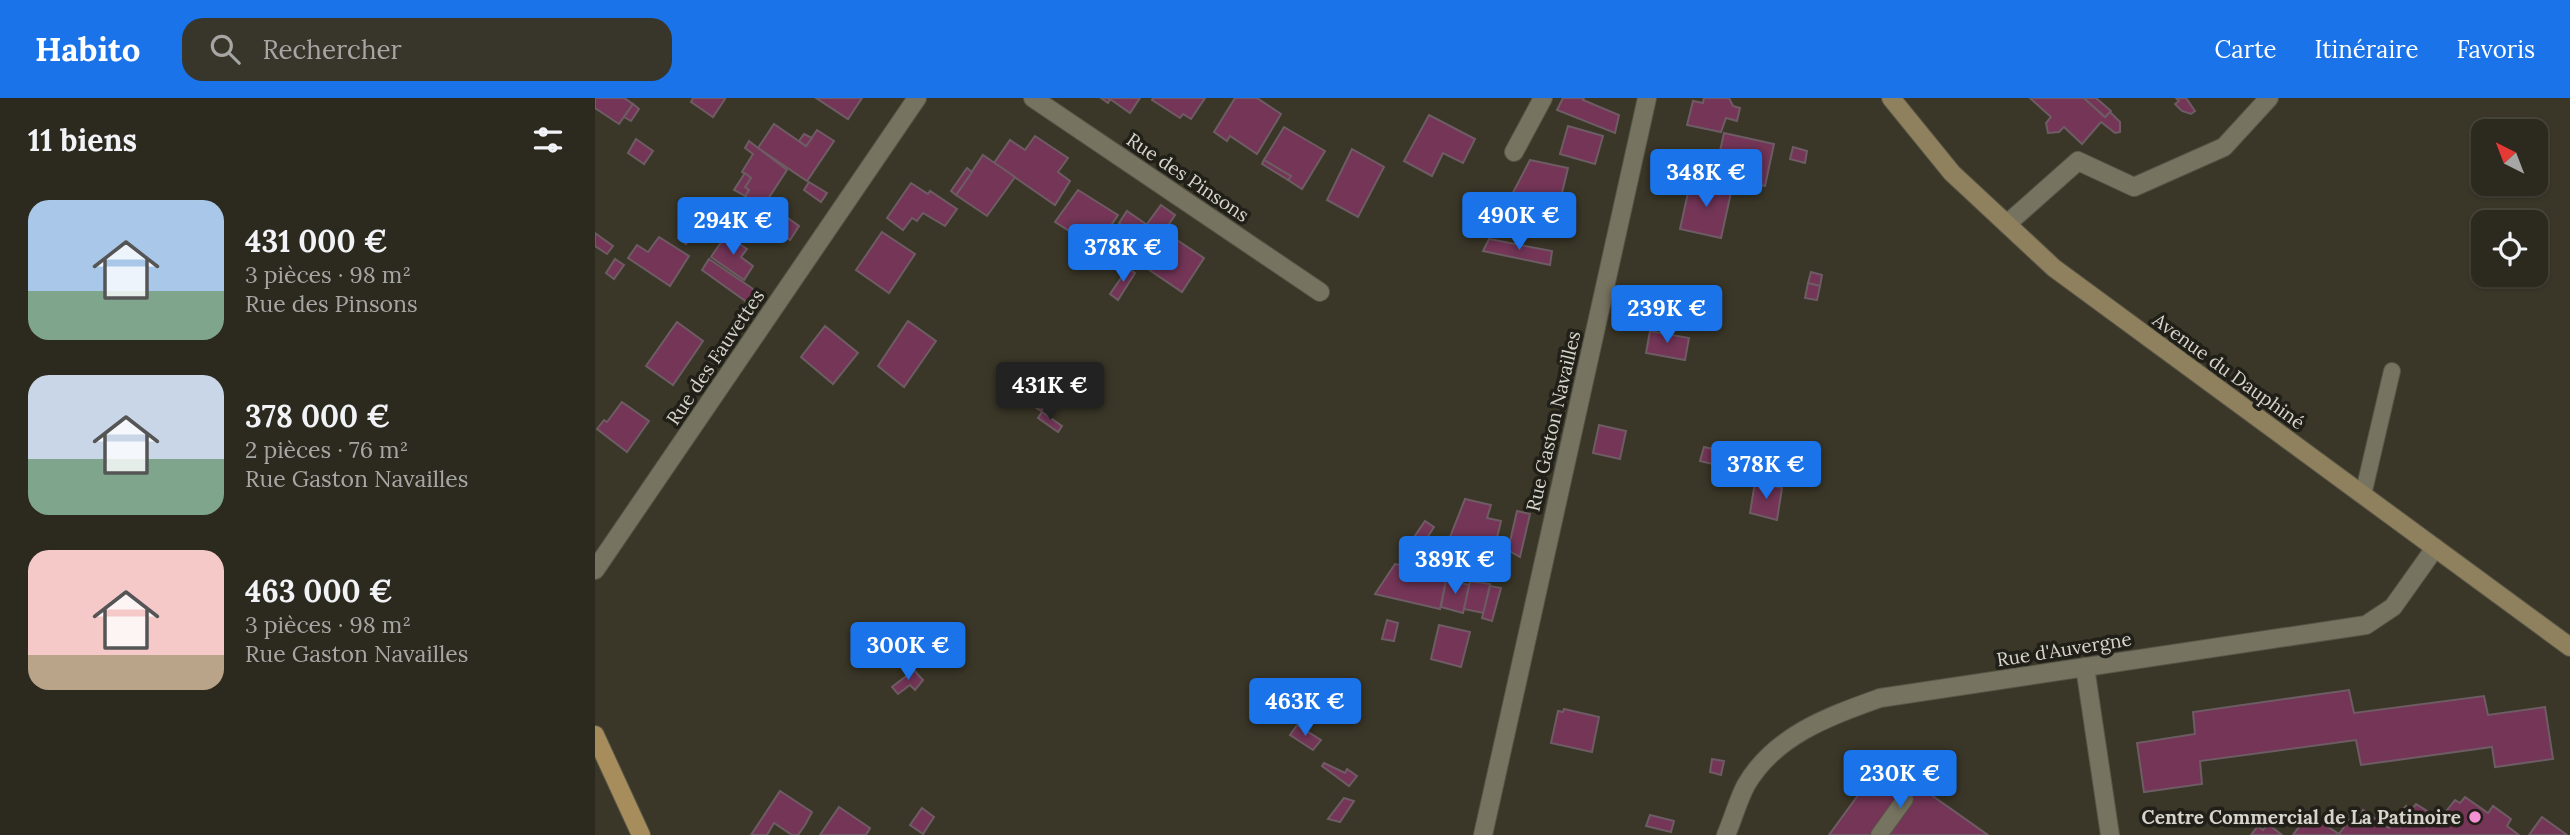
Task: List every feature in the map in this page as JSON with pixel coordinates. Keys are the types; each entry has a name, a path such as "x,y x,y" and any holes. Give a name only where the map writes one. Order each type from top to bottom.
{"main road":[{"path":"595,735 641,835"}],"street":[{"name":"Rue des Fauvettes","path":"595,570 917,98"},
{"name":"Rue des Pinsons","path":"1033,98 1319,292"},
{"path":"1514,152 1543,98"},
{"name":"Rue Gaston Navailles","path":"1483,835 1647,98"},
{"name":"Avenue du Dauphiné","path":"1891,98 1952,173 2054,268 2570,647"},
{"path":"2007,224 2078,161 2134,187 2224,147 2269,98"},
{"name":"Rue d'Auvergne","path":"1726,835 1747,784 1780,746 1824,718 1880,698 2366,625 2393,607 2435,548"},
{"path":"2085,667 2111,835"}],"lane":[{"path":"2363,495 2392,372"},
{"path":"1879,835 1905,799"}],"building":[{"path":"595,98 624,98 633,104 619,124 595,108"},
{"path":"693,98 725,99 713,117 691,102"},
{"path":"816,98 862,98 848,119"},
{"path":"1101,98 1140,98 1130,113 1110,99 1108,103"},
{"path":"1205,98 1191,119 1183,114 1180,118 1152,100"},
{"path":"1235,98 1257,98 1281,114 1257,154 1230,136 1227,141 1214,132"},
{"path":"1563,98 1584,98 1583,100 1619,115 1615,133 1557,110"},
{"path":"1704,98 1729,98 1733,106 1740,108 1737,121 1726,118 1721,132 1687,125 1693,101 1703,103"},
{"path":"2030,98 2084,98 2105,117 2110,112 2120,122 2120,132 2115,133 2101,122 2082,144 2064,127 2059,132 2048,133 2046,123 2051,117"},
{"path":"2084,98 2096,98 2111,111 2105,117"},
{"path":"2176,98 2186,98 2195,111 2191,114 2182,111 2175,104 2179,101"},
{"path":"633,104 639,109 631,121 624,117"},
{"path":"1429,115 1475,139 1463,163 1443,153 1432,176 1404,161"},
{"path":"774,124 806,146 817,130 834,141 807,181 758,148"},
{"path":"1568,126 1603,136 1595,164 1560,154"},
{"path":"1284,127 1325,151 1302,189 1288,180 1291,176 1264,160"},
{"path":"1724,133 1774,144 1765,186 1715,174"},
{"path":"804,134 812,138 806,146 799,141"},
{"path":"1035,136 1068,158 1058,172 1070,181 1055,205 994,163 1010,140 1025,150"},
{"path":"636,139 653,151 644,164 628,153"},
{"path":"749,141 787,170 762,208 745,196 749,190 745,187 751,178 742,172 753,154 745,148"},
{"path":"1793,147 1807,151 1805,163 1790,159"},
{"path":"1352,149 1384,167 1358,217 1327,200"},
{"path":"983,155 1015,177 987,216 956,195"},
{"path":"1264,160 1291,176 1288,180 1262,164"},
{"path":"1530,160 1568,168 1561,197 1549,194 1544,216 1506,206"},
{"path":"967,168 972,172 956,195 951,191"},
{"path":"745,173 751,178 745,187 749,190 745,196 734,190"},
{"path":"1691,179 1732,188 1721,238 1680,229"},
{"path":"809,182 827,193 821,202 804,190"},
{"path":"911,183 928,194 930,191 957,209 945,226 923,213 917,221 912,218 903,230 887,218"},
{"path":"1078,190 1118,215 1096,248 1055,222"},
{"path":"1549,194 1561,197 1559,206 1547,203"},
{"path":"1161,205 1175,215 1162,235 1147,224"},
{"path":"771,206 799,226 790,240 761,220"},
{"path":"1127,211 1162,235 1146,258 1131,248 1128,252 1115,238 1123,226 1119,223"},
{"path":"683,230 692,236 686,244 678,238"},
{"path":"882,232 915,254 889,293 856,270"},
{"path":"1165,232 1204,258 1182,292 1142,265"},
{"path":"595,233 613,246 607,254 595,246"},
{"path":"726,235 747,249 741,257 753,266 744,280 711,257"},
{"path":"659,237 689,256 670,286 628,258 637,245 648,252"},
{"path":"1489,239 1552,251 1550,265 1483,251"},
{"path":"615,259 624,265 614,279 606,273"},
{"path":"709,259 759,293 751,305 702,270"},
{"path":"1128,268 1135,273 1118,300 1110,294"},
{"path":"1811,272 1822,275 1820,286 1808,283"},
{"path":"1808,283 1820,286 1817,300 1805,298"},
{"path":"908,321 936,341 904,387 878,366"},
{"path":"677,322 703,341 673,385 646,366"},
{"path":"825,326 858,353 833,384 801,357"},
{"path":"1650,331 1689,338 1685,360 1646,353"},
{"path":"1014,369 1052,396 1041,411 1002,385"},
{"path":"622,402 649,421 627,452 597,429 604,420 607,422"},
{"path":"1042,412 1062,426 1058,432 1038,418"},
{"path":"1599,425 1626,431 1620,459 1593,453"},
{"path":"1704,447 1753,457 1751,473 1700,461"},
{"path":"1755,482 1782,488 1777,520 1750,513"},
{"path":"1465,499 1491,505 1487,518 1501,521 1494,550 1450,537"},
{"path":"1517,511 1530,514 1520,557 1508,550"},
{"path":"1425,521 1434,527 1416,555 1406,549"},
{"path":"1395,564 1447,575 1440,609 1375,594"},
{"path":"1446,580 1470,585 1463,613 1441,607"},
{"path":"1470,581 1490,584 1484,613 1464,609"},
{"path":"1490,586 1501,588 1492,621 1482,618"},
{"path":"1387,620 1398,623 1394,641 1382,639"},
{"path":"1439,625 1470,632 1461,667 1431,659"},
{"path":"914,670 923,680 915,690 910,685 898,694 892,687"},
{"path":"2349,690 2354,713 2484,696 2488,715 2545,707 2553,759 2495,767 2492,747 2361,765 2356,740 2200,761 2202,784 2144,792 2137,743 2195,734 2193,712"},
{"path":"1564,709 1599,717 1592,752 1551,743 1558,711 1563,712"},
{"path":"1297,725 1321,740 1313,750 1290,735"},
{"path":"1712,759 1724,761 1721,775 1710,772"},
{"path":"1883,761 1988,835 1829,835"},
{"path":"1324,763 1345,773 1347,769 1357,776 1349,786 1322,766"},
{"path":"780,791 812,812 805,825 798,835 792,835 774,823 767,835 751,835"},
{"name":"Centre Commercial de La Patinoire","path":"2465,797 2488,813 2493,806 2511,819 2507,826 2519,835 2293,835 2304,820 2309,823 2313,817 2339,834 2354,813 2360,816 2363,810 2389,828 2406,806 2411,810 2416,804 2440,819 2455,800 2460,803"},
{"path":"1344,798 1354,801 1340,822 1328,819"},
{"path":"839,807 870,828 866,835 820,835"},
{"path":"922,808 934,817 923,834 910,825"},
{"path":"1650,815 1674,821 1671,832 1646,826"},
{"path":"2542,817 2567,835 2529,835"},
{"name":"Centre Commercial de La Patinoire","path":"2268,824 2282,835 2251,835 2258,826 2263,830"}],"place":[{"name":"Centre Commercial de La Patinoire","path":"2475,817"}]}
